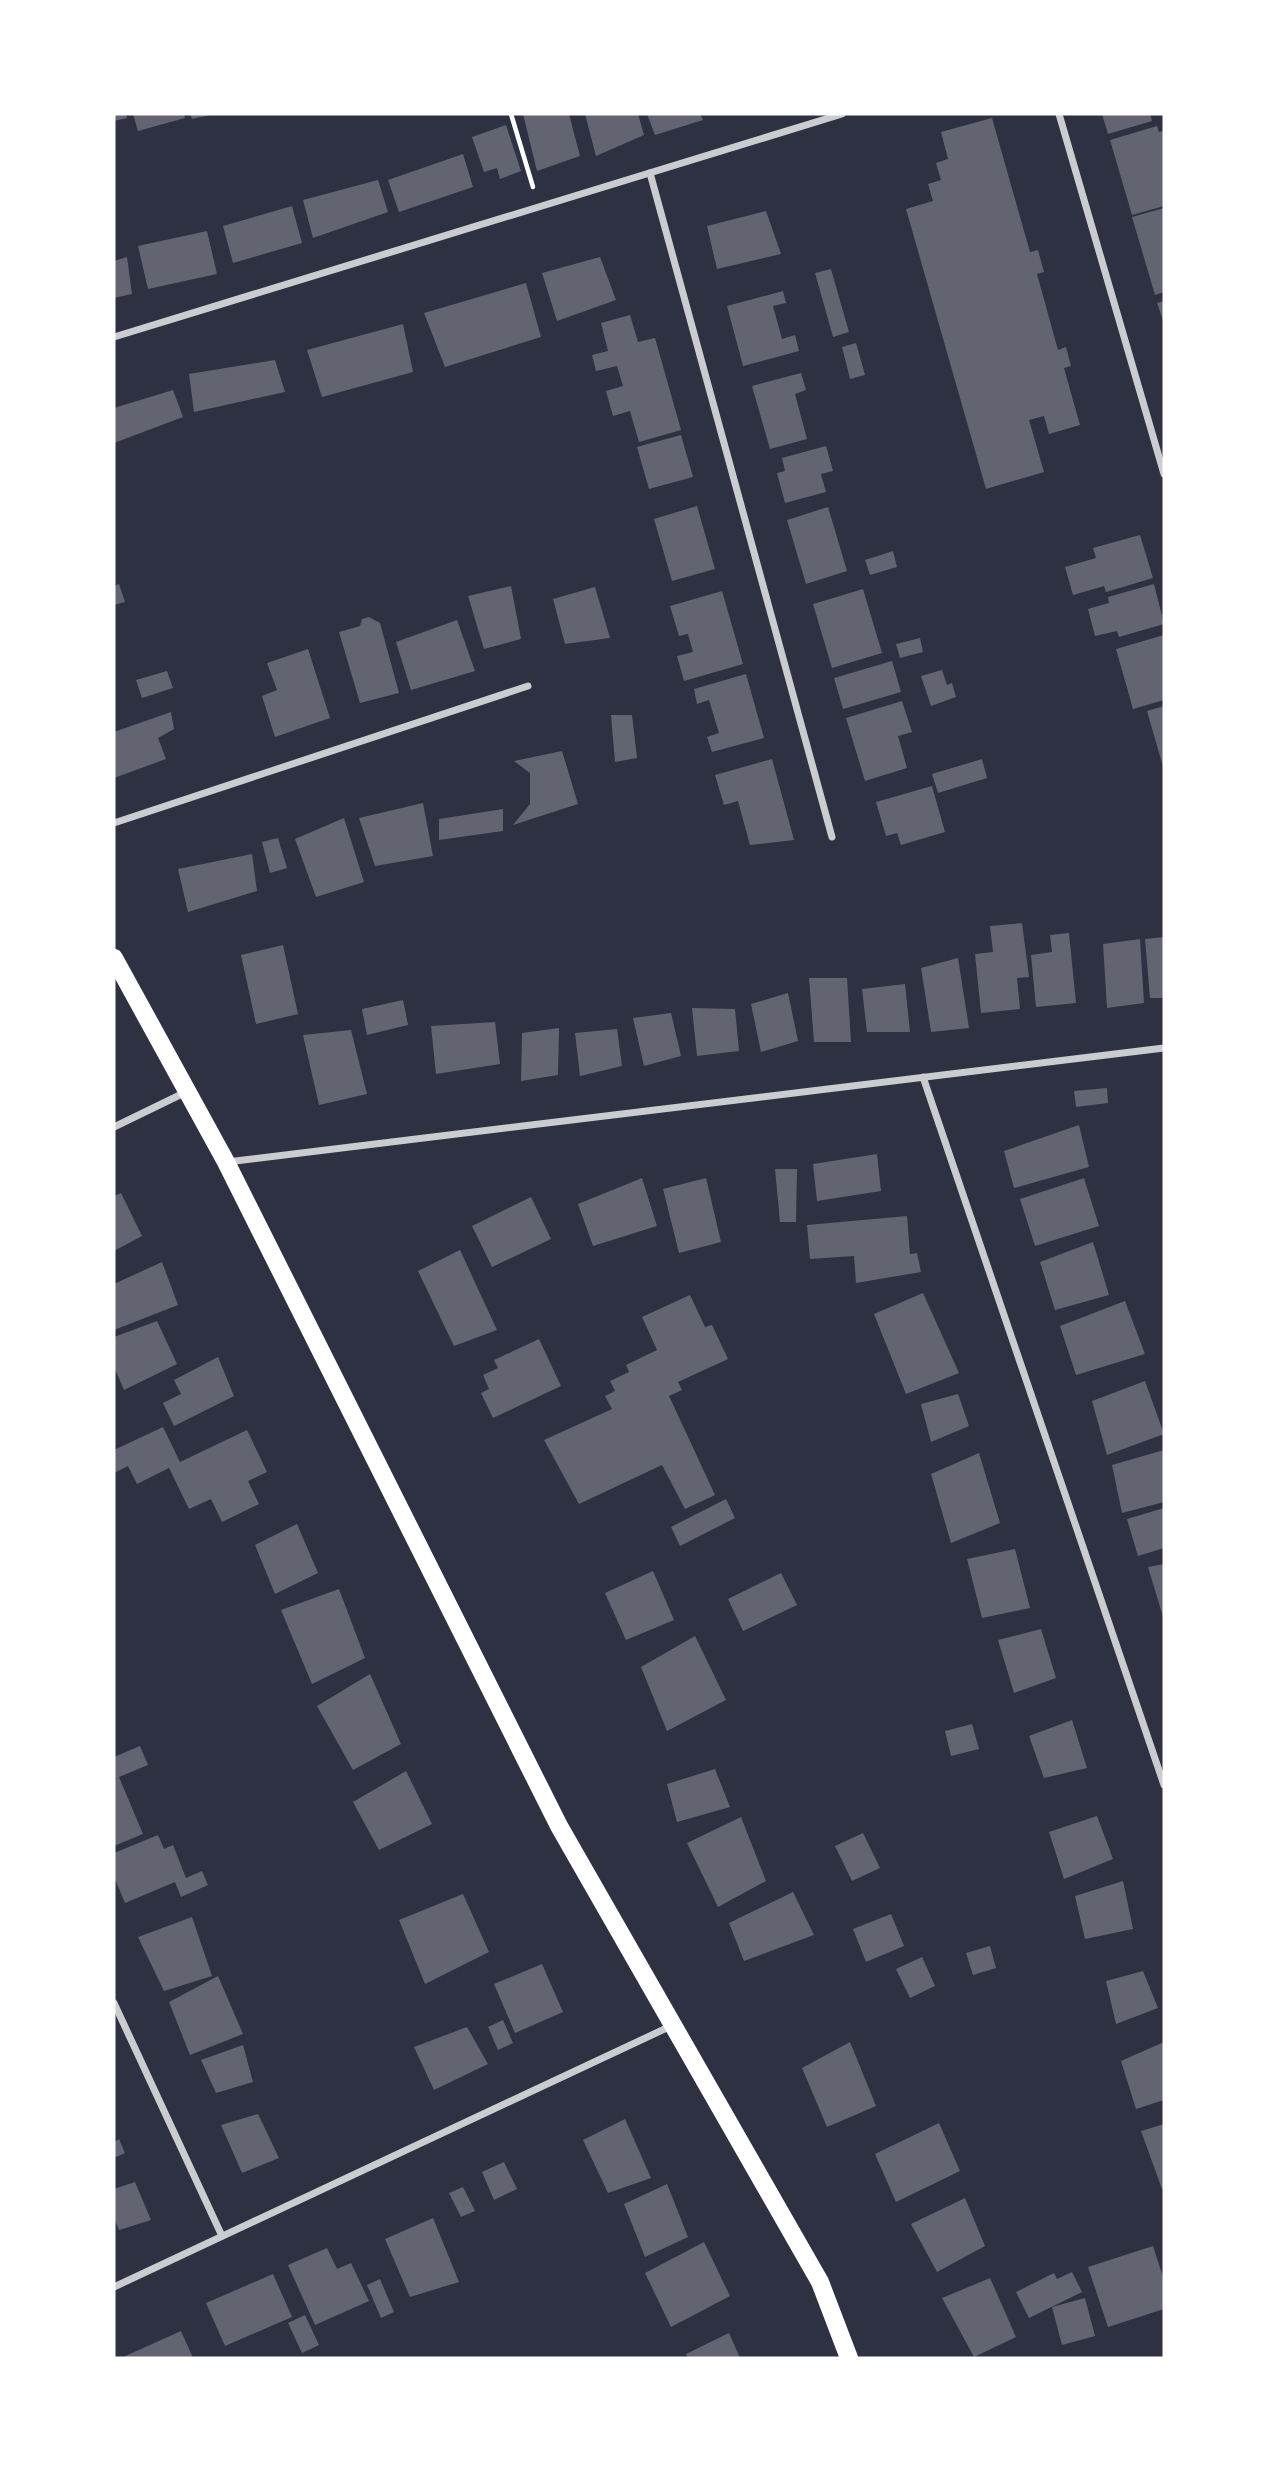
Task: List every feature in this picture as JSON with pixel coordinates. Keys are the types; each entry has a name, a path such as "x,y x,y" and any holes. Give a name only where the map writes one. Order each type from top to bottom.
{"main road":[{"path":"114,958 226,1162 527,1766 820,2282 849,2358"}],"street":[{"path":"114,337 842,114"},
{"path":"1059,114 1164,474"},
{"path":"650,173 832,837"},
{"path":"114,823 528,686"},
{"path":"226,1162 1164,1048"},
{"path":"923,1077 1164,1785"},
{"path":"114,1127 188,1091"},
{"path":"114,2003 222,2236"},
{"path":"114,2287 673,2026"}],"path":[{"path":"511,114 540,206"}],"building":[{"path":"114,114 126,114 127,118 114,121"},
{"path":"133,114 184,114 185,118 138,131"},
{"path":"190,114 210,114 210,115 192,119"},
{"path":"523,114 569,114 580,156 537,171"},
{"path":"585,114 638,114 644,135 596,156"},
{"path":"647,114 700,114 703,120 655,135"},
{"path":"1102,114 1150,114 1152,121 1108,134"},
{"path":"992,118 1030,252 1038,250 1044,272 1037,274 1058,350 1066,347 1071,366 1064,368 1080,425 1049,434 1044,416 1029,420 1044,472 986,489 906,209 933,201 928,184 941,180 936,163 948,159 941,132"},
{"path":"506,125 521,171 500,179 497,168 484,172 472,137"},
{"path":"1157,126 1159,132 1164,131 1164,206 1132,215 1110,140"},
{"path":"463,154 473,187 399,212 388,180"},
{"path":"378,180 388,212 313,238 303,200"},
{"path":"292,206 302,243 233,263 223,226"},
{"path":"1164,208 1164,292 1155,295 1132,217"},
{"path":"766,211 781,254 717,269 707,226"},
{"path":"207,231 217,274 148,289 138,246"},
{"path":"127,257 132,294 114,298 114,261"},
{"path":"600,257 616,300 557,321 542,273"},
{"path":"831,269 849,332 833,337 815,273"},
{"path":"526,283 541,337 445,367 424,313"},
{"path":"783,291 786,303 773,306 782,339 795,335 799,351 743,366 727,306"},
{"path":"1164,301 1164,323 1157,303"},
{"path":"630,315 638,342 655,338 681,430 639,442 630,411 613,416 606,391 623,386 617,366 596,371 592,355 608,351 601,323"},
{"path":"403,324 413,372 322,397 307,350"},
{"path":"856,343 865,375 850,379 842,347"},
{"path":"275,360 285,392 194,412 189,374"},
{"path":"801,373 806,390 795,394 807,439 770,449 752,386"},
{"path":"173,390 183,417 114,443 114,408"},
{"path":"681,435 693,477 649,489 637,447"},
{"path":"826,446 833,471 821,474 826,492 785,503 777,473 785,471 782,458"},
{"path":"697,506 715,569 672,581 654,519"},
{"path":"828,507 847,571 806,584 787,520"},
{"path":"1140,535 1153,578 1106,592 1104,586 1073,595 1065,567 1096,558 1093,548"},
{"path":"893,551 897,567 870,575 865,560"},
{"path":"119,584 125,602 114,605 114,586"},
{"path":"1154,584 1164,624 1119,637 1117,631 1095,636 1088,609 1109,603 1108,597"},
{"path":"511,586 521,639 484,649 468,596"},
{"path":"595,587 610,638 565,644 553,599"},
{"path":"863,589 882,653 832,668 813,604"},
{"path":"722,591 743,664 684,681 677,656 693,652 688,634 679,636 670,606"},
{"path":"369,617 380,623 399,693 360,703 339,632 360,626 362,619"},
{"path":"457,620 475,671 411,690 396,642"},
{"path":"1164,635 1164,700 1133,709 1116,649"},
{"path":"920,638 923,652 900,658 896,644"},
{"path":"308,649 330,718 275,737 262,696 277,690 267,663"},
{"path":"892,661 901,692 843,709 834,678"},
{"path":"942,670 947,685 952,683 956,697 931,706 921,676"},
{"path":"167,671 173,688 142,698 136,680"},
{"path":"746,674 764,738 712,752 707,737 719,733 709,700 697,704 694,689"},
{"path":"902,701 912,732 898,736 907,768 865,781 846,718"},
{"path":"1164,706 1164,770 1147,711"},
{"path":"171,712 174,729 158,738 166,759 114,778 114,732"},
{"path":"611,715 632,715 637,758 615,762"},
{"path":"562,751 578,804 513,825 530,804 530,773 514,761"},
{"path":"772,759 794,840 750,845 738,801 724,805 715,775"},
{"path":"982,759 987,778 938,793 932,774"},
{"path":"932,786 945,832 901,845 897,833 886,836 876,802"},
{"path":"423,803 433,856 375,866 359,818"},
{"path":"503,809 503,831 439,840 439,819"},
{"path":"344,818 364,882 316,897 295,839"},
{"path":"278,838 287,868 270,873 262,842"},
{"path":"252,854 257,891 188,912 178,869"},
{"path":"1022,923 1029,977 1017,978 1020,1009 981,1013 975,954 993,952 990,926"},
{"path":"1069,933 1076,1003 1036,1007 1031,955 1052,952 1050,935"},
{"path":"1164,937 1164,998 1150,998 1145,939"},
{"path":"1140,939 1144,1003 1107,1008 1103,944"},
{"path":"283,945 298,1014 256,1024 241,955"},
{"path":"958,958 969,1028 931,1032 921,968"},
{"path":"809,978 847,978 851,1042 814,1042"},
{"path":"905,984 910,1032 867,1032 862,989"},
{"path":"788,993 798,1041 761,1052 751,1004"},
{"path":"403,1000 408,1025 367,1035 362,1009"},
{"path":"692,1008 735,1009 739,1051 697,1056"},
{"path":"671,1013 681,1056 644,1066 633,1018"},
{"path":"495,1022 500,1064 436,1074 431,1026"},
{"path":"559,1028 558,1075 521,1081 522,1033"},
{"path":"617,1029 622,1066 580,1076 575,1033"},
{"path":"351,1030 367,1094 319,1105 303,1035"},
{"path":"1107,1088 1108,1103 1076,1107 1074,1091"},
{"path":"1079,1125 1089,1167 1014,1188 1004,1151"},
{"path":"877,1154 881,1191 817,1201 813,1164"},
{"path":"775,1169 797,1169 796,1222 780,1222"},
{"path":"642,1178 657,1226 593,1246 578,1204"},
{"path":"706,1178 721,1242 679,1253 663,1189"},
{"path":"1084,1178 1099,1226 1035,1246 1020,1199"},
{"path":"121,1193 142,1236 114,1251 114,1196"},
{"path":"531,1197 551,1239 492,1267 472,1226"},
{"path":"907,1216 910,1254 917,1253 921,1272 856,1283 854,1256 810,1259 807,1225"},
{"path":"1093,1242 1109,1295 1055,1310 1040,1262"},
{"path":"460,1250 497,1330 454,1346 418,1271"},
{"path":"162,1262 178,1305 114,1330 114,1284"},
{"path":"923,1293 959,1373 906,1394 874,1314"},
{"path":"690,1295 705,1327 712,1325 728,1359 678,1382 682,1390 669,1396 715,1495 685,1509 662,1465 579,1504 544,1440 612,1409 605,1396 615,1391 610,1381 629,1372 626,1365 657,1350 642,1317"},
{"path":"1125,1301 1145,1354 1076,1375 1060,1326"},
{"path":"157,1321 177,1364 124,1390 114,1367 114,1337"},
{"path":"539,1339 561,1386 493,1418 481,1393 489,1389 483,1375 498,1368 494,1360"},
{"path":"218,1357 234,1396 174,1426 163,1403 181,1394 174,1380"},
{"path":"1145,1381 1164,1434 1107,1455 1092,1401"},
{"path":"958,1394 969,1426 931,1442 921,1404"},
{"path":"163,1427 180,1462 247,1430 267,1472 248,1481 259,1504 222,1522 211,1499 189,1509 169,1468 137,1484 128,1466 114,1473 114,1450"},
{"path":"1164,1450 1164,1502 1122,1513 1112,1465"},
{"path":"979,1453 1000,1523 951,1543 931,1474"},
{"path":"726,1499 735,1518 680,1546 671,1527"},
{"path":"1164,1508 1164,1548 1138,1556 1127,1519"},
{"path":"297,1524 318,1573 275,1594 255,1545"},
{"path":"1015,1549 1030,1608 982,1618 967,1559"},
{"path":"1164,1564 1164,1620 1148,1567"},
{"path":"653,1571 674,1620 626,1640 605,1593"},
{"path":"781,1573 797,1605 743,1631 728,1599"},
{"path":"339,1589 365,1658 312,1684 281,1610"},
{"path":"1041,1629 1056,1678 1014,1693 998,1640"},
{"path":"695,1636 726,1700 667,1731 641,1667"},
{"path":"370,1674 401,1744 353,1770 317,1706"},
{"path":"1072,1720 1087,1768 1044,1778 1029,1736"},
{"path":"972,1724 979,1749 951,1756 945,1731"},
{"path":"140,1746 148,1765 119,1777 143,1834 114,1846 114,1757"},
{"path":"715,1769 730,1807 677,1822 667,1784"},
{"path":"406,1771 432,1824 379,1850 353,1802"},
{"path":"1097,1816 1113,1859 1064,1879 1049,1832"},
{"path":"741,1817 766,1881 718,1907 687,1843"},
{"path":"863,1833 880,1868 852,1881 835,1846"},
{"path":"158,1835 164,1849 173,1845 186,1878 202,1871 208,1885 181,1897 175,1882 125,1903 114,1877 114,1853"},
{"path":"1123,1881 1133,1929 1085,1939 1075,1896"},
{"path":"793,1892 814,1935 744,1961 729,1923"},
{"path":"463,1894 489,1952 425,1984 399,1920"},
{"path":"891,1914 904,1946 866,1962 853,1929"},
{"path":"192,1917 212,1976 164,1991 138,1937"},
{"path":"990,1946 996,1968 973,1975 966,1953"},
{"path":"922,1957 935,1986 910,1998 896,1969"},
{"path":"542,1964 563,2012 515,2033 494,1984"},
{"path":"1143,1971 1158,2008 1116,2024 1106,1981"},
{"path":"218,1976 243,2034 190,2055 169,2002"},
{"path":"503,2020 513,2043 498,2050 488,2027"},
{"path":"467,2027 488,2064 434,2090 414,2047"},
{"path":"850,2042 876,2106 827,2127 802,2068"},
{"path":"1164,2042 1164,2100 1136,2109 1121,2061"},
{"path":"243,2045 253,2082 216,2093 201,2060"},
{"path":"258,2114 279,2158 242,2173 221,2125"},
{"path":"625,2119 651,2178 608,2193 583,2140"},
{"path":"939,2123 960,2171 896,2202 875,2154"},
{"path":"1164,2124 1164,2189 1162,2189 1141,2131"},
{"path":"119,2139 125,2153 114,2158 114,2142"},
{"path":"504,2162 517,2189 494,2200 482,2172"},
{"path":"135,2182 151,2220 119,2230 114,2218 114,2189"},
{"path":"667,2184 688,2237 645,2257 624,2204"},
{"path":"463,2187 475,2211 461,2217 449,2193"},
{"path":"965,2198 985,2246 937,2272 911,2224"},
{"path":"433,2218 459,2282 410,2297 385,2239"},
{"path":"704,2242 730,2296 671,2327 645,2273"},
{"path":"1153,2246 1164,2280 1164,2309 1108,2327 1088,2267"},
{"path":"327,2248 337,2269 351,2263 369,2301 315,2325 288,2265"},
{"path":"1072,2272 1082,2292 1029,2318 1016,2292 1054,2273 1057,2279"},
{"path":"273,2274 292,2317 225,2346 206,2303"},
{"path":"990,2278 1016,2337 974,2357 942,2298"},
{"path":"380,2279 394,2312 381,2318 367,2285"},
{"path":"1085,2298 1095,2336 1062,2345 1052,2307"},
{"path":"305,2315 319,2345 302,2353 288,2323"},
{"path":"181,2331 193,2358 121,2358"},
{"path":"729,2333 740,2358 688,2358 686,2354"}]}
